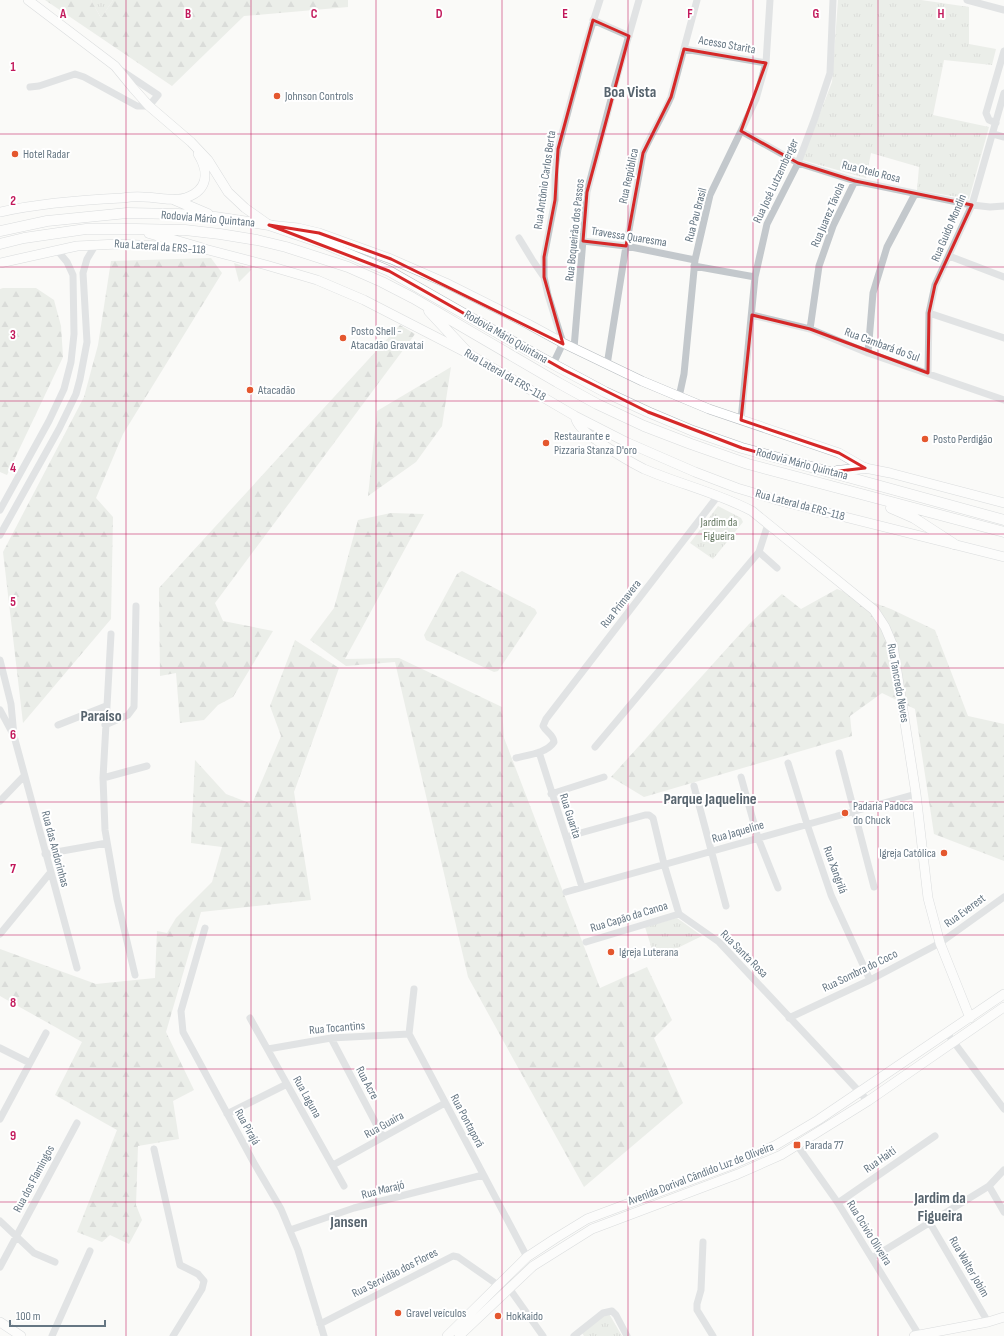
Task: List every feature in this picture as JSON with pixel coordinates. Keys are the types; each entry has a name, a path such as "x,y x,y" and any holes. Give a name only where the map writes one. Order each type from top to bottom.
{"highway":[{"path":"175,200 215,217"},
{"name":"Rodovia Mário Quintana","path":"0,231 47,221 127,213 178,214 215,217 269,225 325,244 389,271 553,364 620,399 693,431 742,448 1004,520"},
{"name":"Rodovia Mário Quintana","path":"0,244 24,238 86,229 136,229 185,230 220,234 257,240 286,247 348,267 382,282 420,302 596,404 644,426 711,452 748,464 1004,532"},
{"path":"136,229 202,248"},
{"path":"420,302 469,354"},
{"path":"831,472 865,468"},
{"path":"868,496 914,518 954,544"}],"main road":[{"path":"28,0 115,66 149,106 191,142 208,160 228,192 245,208 269,225 298,228 318,233 391,259 446,283 607,365 679,396 741,420 839,453 865,468 890,473 1004,503"},
{"path":"0,212 21,207 76,201 143,197 175,200 194,194 204,184 205,168 191,142"},
{"name":"Rua Lateral da ERS-118","path":"0,263 57,250 96,244 202,248 317,280 364,300 469,354 575,416 626,442 695,472 737,488 1004,557"},
{"name":"Rua Tancredo Neves","path":"575,416 578,423 584,430 622,457 645,469 717,497 735,502 752,511 874,610 885,627 893,646 916,794 928,898 940,943 970,1018"},
{"path":"622,457 626,442"},
{"name":"Avenida Dorival Cândido Luz de Oliveira","path":"447,1336 527,1257 587,1219 734,1164 776,1145 818,1120 1004,994"},
{"name":"Avenida Dorival Cândido Luz de Oliveira","path":"459,1336 533,1266 592,1229 738,1174 781,1155 868,1101 1004,1006"},
{"path":"916,1335 988,1322 1004,1317"},
{"path":"0,1322 21,1336"}],"street":[{"name":"Rua Antônio Carlos Berta","path":"563,343 544,277 544,257 555,200 558,149 593,20 600,0"},
{"name":"Rua Boqueirão dos Passos","path":"574,348 587,192 615,84 639,0"},
{"name":"Rua República","path":"607,365 643,153 666,110 671,97 697,0"},
{"name":"Rua Pau Brasil","path":"679,396 684,374 695,263 710,195 756,99 766,63 770,0"},
{"name":"Rua José Lutzemberger","path":"741,420 755,277 767,224 798,163 830,73 833,0"},
{"path":"967,0 1004,10"},
{"path":"593,20 629,36"},
{"name":"Acesso Starita","path":"684,49 766,63"},
{"path":"996,123 989,120 986,113 1004,51"},
{"path":"30,87 39,86 75,74 84,77 137,106 149,106 158,96 115,66"},
{"name":"Rua Guido Mondin","path":"928,373 930,313 935,285 972,205 1004,93"},
{"name":"Rua Otelo Rosa","path":"741,131 798,163 855,181 972,205 990,207 1004,206"},
{"path":"993,134 1004,137"},
{"name":"Rua Juarez Távola","path":"810,329 819,266 833,226 855,181"},
{"path":"868,353 875,287 887,247 915,194"},
{"path":"519,238 544,277"},
{"name":"Travessa Quaresma","path":"583,241 626,246 755,277"},
{"path":"0,535 60,429 76,394 87,342 83,273 87,259 96,244"},
{"path":"0,510 55,408 64,389 71,362 74,334 73,275 67,262 57,250"},
{"path":"949,256 1004,277"},
{"path":"930,313 1004,338"},
{"name":"Rua Cambará do Sul","path":"752,315 810,329 868,353 1004,400"},
{"path":"553,364 563,343"},
{"name":"Rua Primavera","path":"539,752 551,746 554,742 553,737 543,726 551,713 717,497"},
{"path":"595,747 759,552 768,524"},
{"path":"759,552 777,568"},
{"path":"105,725 128,715 134,707 136,606"},
{"path":"111,634 102,778 105,830 117,899 135,975"},
{"path":"0,660 12,704 14,736"},
{"path":"58,725 106,706"},
{"path":"0,710 14,736"},
{"name":"Rua das Andorinhas","path":"14,736 77,968"},
{"path":"516,758 539,752"},
{"name":"Rua Guarita","path":"539,752 551,794 582,887"},
{"path":"839,753 874,887"},
{"name":"Rua Xangrilá","path":"788,763 831,895 870,980"},
{"path":"102,778 147,766"},
{"path":"0,801 24,776"},
{"path":"551,794 604,777"},
{"path":"741,777 758,838 778,888"},
{"path":"694,786 726,906"},
{"name":"Rua Jaqueline","path":"566,892 916,794"},
{"path":"566,837 649,815 653,818 664,864 679,914"},
{"path":"45,854 107,843"},
{"path":"0,934 50,873"},
{"name":"Rua Everest","path":"940,943 1004,897"},
{"name":"Rua Capão da Canoa","path":"586,942 679,914"},
{"name":"Rua Santa Rosa","path":"679,914 718,942 868,1101"},
{"name":"Rua Pirajá","path":"205,928 180,1011 183,1032 227,1114 281,1209 298,1250 324,1336"},
{"name":"Rua Sombra do Coco","path":"789,1018 870,980 940,943"},
{"path":"409,1034 414,989"},
{"name":"Rua Laguna","path":"250,1018 344,1186"},
{"path":"0,1119 46,1033"},
{"path":"947,1033 1004,1109"},
{"name":"Rua Tocantins","path":"268,1049 331,1038 409,1034"},
{"name":"Rua Pontaporã","path":"409,1034 482,1175 527,1257"},
{"name":"Rua Acre","path":"331,1038 383,1137"},
{"path":"0,1048 30,1063"},
{"path":"227,1114 287,1084"},
{"name":"Rua Guaíra","path":"333,1165 445,1103"},
{"name":"Rua dos Flamingos","path":"0,1267 77,1123"},
{"name":"Rua Haiti","path":"838,1203 935,1136"},
{"name":"Rua Ocivio Oliveira","path":"797,1145 838,1203 872,1258 916,1335"},
{"path":"154,1149 180,1265 198,1274 204,1281 202,1289 174,1336"},
{"path":"872,1258 989,1186 1004,1170"},
{"name":"Rua Marajó","path":"290,1230 354,1208 482,1175"},
{"path":"989,1186 1004,1212"},
{"path":"0,1221 34,1253 55,1262"},
{"name":"Rua Walter Jobim","path":"930,1223 988,1322"},
{"path":"703,1242 701,1290 697,1310 713,1336"},
{"path":"52,1336 90,1251"},
{"name":"Rua Servidão dos Flores","path":"320,1324 453,1256 458,1257 498,1285"},
{"path":"509,1288 543,1336"},
{"path":"574,1336 603,1313 612,1311 616,1315 627,1336"}],"highlighted area":[{"path":"593,20 629,36 587,192 583,241 626,246 643,153 671,97 684,49 766,63 741,131 798,163 855,181 972,205 935,285 929,313 928,373 810,329 752,315 741,420 839,453 865,468 831,472 742,448 648,412 564,370 389,271 269,225 319,233 391,259 563,344 544,277 544,257 555,200 558,149"}],"green space":[{"path":"45,0 91,0 101,18 113,0 348,0 348,7 244,16 172,86"},
{"path":"91,0 113,0 101,18"},
{"path":"838,0 921,0 969,7 969,44 996,49 992,65 944,60 933,115 989,127 969,199 917,190 919,167 871,153 866,178 802,160 832,82"},
{"path":"211,258 222,273 123,434 96,498 113,517 111,619 23,723 3,552 84,397 98,345 111,261"},
{"path":"234,263 252,269 239,282"},
{"path":"36,288 54,300 61,326 63,357 7,475 0,472 0,289"},
{"path":"400,325 415,334 215,603 223,621 273,631 233,697 218,705 204,720 180,723 176,673 160,676 159,588"},
{"path":"451,367 442,426 416,462 368,496 377,411"},
{"name":"Jardim da Figueira","path":"718,506 741,518 743,522 713,559 690,543"},
{"path":"391,513 424,514 345,659 399,658 502,707 504,738 600,988 647,967 672,1020 654,1038 683,1103 584,1187 468,977 395,662 346,666 310,640 334,608 358,520"},
{"path":"462,571 535,609 537,613 498,671 494,672 426,640 424,635 457,574"},
{"path":"837,589 891,609 935,630 968,716 1004,724 1004,861 934,834 915,709 882,693 850,716 852,736 644,797 611,777 749,624 782,594 801,609"},
{"path":"295,640 339,668 294,792 311,900 201,912 166,1032 194,1090 173,1101 179,1139 138,1146 136,1205 142,1220 129,1244 110,1235 102,1242 77,1232 117,1130 55,1095 82,1042 0,996 0,949 96,984 155,978 157,931 167,933 176,918 212,882 222,847 191,843 195,760 226,794 252,804 281,736 270,706"},
{"path":"677,918 702,936 655,959 645,927"},
{"path":"608,1312 622,1336 584,1336 582,1333"}],"place":[{"name":"Johnson Controls","path":"277,96"},
{"name":"Hotel Radar","path":"15,154"},
{"name":"Posto Shell - Atacadão Gravataí","path":"343,338"},
{"name":"Atacadão","path":"250,390"},
{"name":"Posto Perdigão","path":"925,439"},
{"name":"Restaurante e Pizzaria Stanza D'oro","path":"546,443"},
{"name":"Padaria Padoca do Chuck","path":"845,813"},
{"name":"Igreja Católica","path":"944,853"},
{"name":"Igreja Luterana","path":"611,952"},
{"name":"Parada 77","path":"797,1145"},
{"name":"Gravel veículos","path":"398,1313"},
{"name":"Hokkaido","path":"498,1316"}],"district":[{"name":"Boa Vista","path":"630,92"},
{"name":"Paraíso","path":"101,716"},
{"name":"Parque Jaqueline","path":"710,799"},
{"name":"Jardim da Figueira","path":"940,1207"},
{"name":"Jansen","path":"349,1222"}]}
